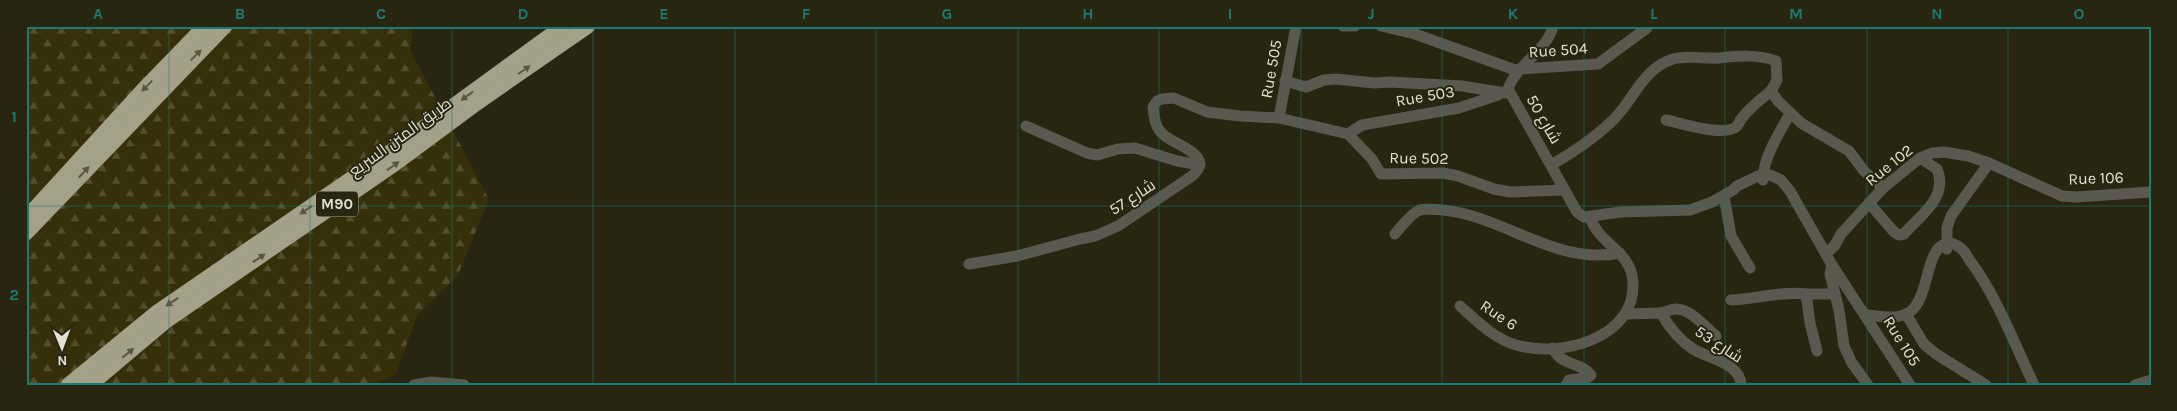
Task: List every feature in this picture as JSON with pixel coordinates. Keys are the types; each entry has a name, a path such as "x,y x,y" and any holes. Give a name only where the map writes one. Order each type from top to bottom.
{"highway":[{"path":"26,218 142,91 205,26"},
{"path":"26,233 225,26"},
{"name":"طريق المتن السريع","path":"68,385 156,313 390,152 563,26"},
{"name":"طريق المتن السريع","path":"90,385 166,321 396,163 477,103 588,26"}],"street":[{"name":"Rue 505","path":"1279,118 1296,26"},
{"path":"1343,26 1355,26"},
{"path":"1381,26 1415,34 1518,70"},
{"name":"Rue 504","path":"1518,70 1598,64 1647,28"},
{"name":"شارع 50","path":"1552,31 1518,70 1507,91 1577,212 1584,217 1590,216"},
{"path":"1551,165 1577,150 1610,123 1623,110 1642,81 1671,60 1740,56 1776,61 1777,80 1772,91 1759,100 1741,118 1738,126 1732,129 1706,129 1666,120"},
{"path":"1285,81 1306,87 1324,80 1336,79 1374,83 1390,82 1462,86 1507,91"},
{"name":"Rue 503","path":"1348,134 1362,125 1459,108 1507,91"},
{"path":"1772,91 1790,114 1801,123 1834,140 1849,151 1864,171 1883,188"},
{"path":"1200,165 1196,155 1164,135 1154,120 1153,107 1157,101 1174,98 1214,113 1279,118 1348,134"},
{"path":"1648,314 1632,299 1631,271 1620,253 1598,234 1590,216 1621,212 1690,210 1728,193 1740,190 1763,178 1772,146 1790,114"},
{"path":"1026,126 1087,153 1097,154 1118,149 1135,148 1177,161 1200,165"},
{"name":"Rue 502","path":"1348,134 1372,159 1381,174 1424,172 1458,176 1494,189 1510,192 1565,190"},
{"name":"Rue 102","path":"1824,249 1836,245 1841,234 1883,188 1920,158 1944,152 1956,152 1988,163"},
{"path":"1868,204 1894,232 1899,235 1904,234 1913,223 1930,210 1939,184 1937,169 1920,158"},
{"path":"1866,315 1890,317 1906,314 1916,306 1933,261 1947,247 1947,228 1951,216 1988,163"},
{"name":"Rue 106","path":"1988,163 2062,196 2076,197 2151,192"},
{"name":"شارع 57","path":"970,264 1018,256 1080,238 1095,236 1118,226 1160,199 1192,176 1199,169 1200,165"},
{"name":"Rue 105","path":"1763,178 1778,185 1786,194 1794,198 1832,265 1910,385"},
{"path":"1728,193 1730,236 1750,268"},
{"path":"1394,234 1419,210 1460,212 1570,252 1596,256 1620,253"},
{"path":"1947,247 1968,258 1986,283 2034,385"},
{"path":"1832,265 1830,274 1847,355 1868,385"},
{"path":"1731,300 1785,293 1835,294"},
{"path":"1806,294 1810,323 1817,351"},
{"name":"Rue 6","path":"1460,306 1486,329 1506,342 1529,348 1552,348 1578,344 1607,332 1624,314 1632,299"},
{"path":"1624,314 1661,313 1672,309 1682,310 1688,312 1716,336"},
{"name":"شارع 53","path":"1661,313 1671,330 1693,349 1732,368 1740,376 1741,385"},
{"path":"1906,314 1924,344 1936,354 1986,385"},
{"path":"1552,348 1558,357 1583,368 1591,375 1587,378 1569,380 1566,385"},
{"path":"2135,385 2151,380"},
{"path":"414,385 431,382 464,385"}],"green space":[{"path":"26,26 413,26 410,50 489,199 458,275 417,316 396,374 372,385 26,385"}]}
